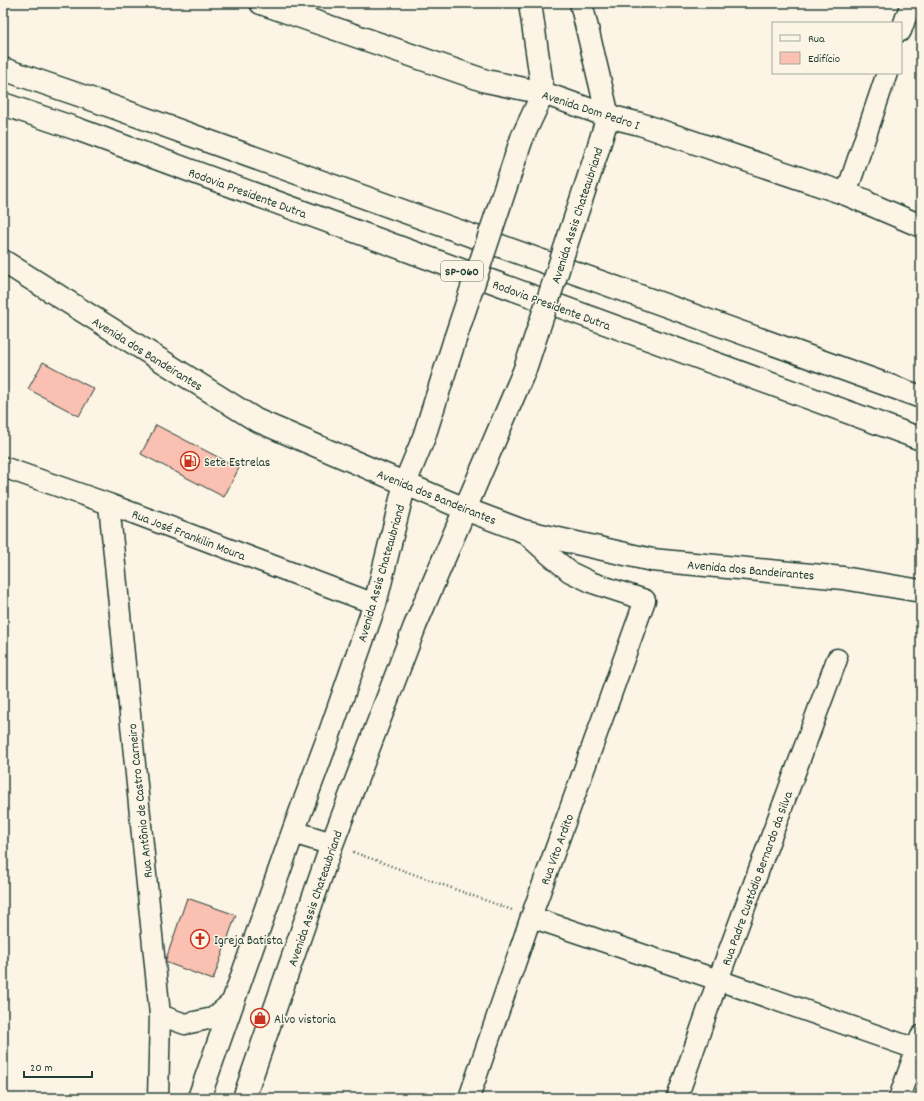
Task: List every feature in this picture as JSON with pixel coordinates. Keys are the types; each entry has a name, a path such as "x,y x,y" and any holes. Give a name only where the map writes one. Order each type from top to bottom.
{"main road":[{"name":"Avenida Dom Pedro I","path":"261,3 486,81 543,93 608,116 640,124 921,219"},
{"path":"530,3 543,93"},
{"path":"581,3 608,116"},
{"path":"3,69 921,397"},
{"name":"Avenida Assis Chateaubriand","path":"199,1098 375,604 405,483 424,437 522,138 543,93"},
{"name":"Rodovia Presidente Dutra","path":"3,104 85,132 921,439"},
{"name":"Avenida Assis Chateaubriand","path":"244,1098 332,844 415,626 525,369 608,116"},
{"path":"846,194 921,226"},
{"name":"Avenida dos Bandeirantes","path":"3,261 256,420 465,509 524,531 652,560 843,578 921,591"},
{"path":"293,832 332,844"}],"street":[{"path":"902,28 910,3"},
{"path":"846,194 887,74"},
{"name":"Rua José Frankilin Moura","path":"3,467 109,504 375,604"},
{"name":"Rua Antônio de Castro Carneiro","path":"109,504 160,1015 158,1098"},
{"name":"Rua Vito Ardito","path":"469,1098 531,917 645,600 594,583 570,572 524,531"},
{"name":"Rua Padre Custódio Bernardo da Silva","path":"677,1098 718,980 837,659"},
{"path":"531,917 718,980 919,1043 898,1098"},
{"path":"160,1015 185,1024 213,1018 232,1002"}],"path":[{"path":"332,844 531,917"}],"building":[{"path":"43,362 94,389 79,416 28,389"},
{"name":"Sete Estrelas","path":"156,425 239,468 224,497 141,454"},
{"name":"Igreja Batista","path":"187,898 236,915 213,980 165,962"}],"place":[{"name":"Sete Estrelas","path":"190,461"},
{"name":"Igreja Batista","path":"200,939"},
{"name":"Alvo vistoria","path":"260,1018"}]}
